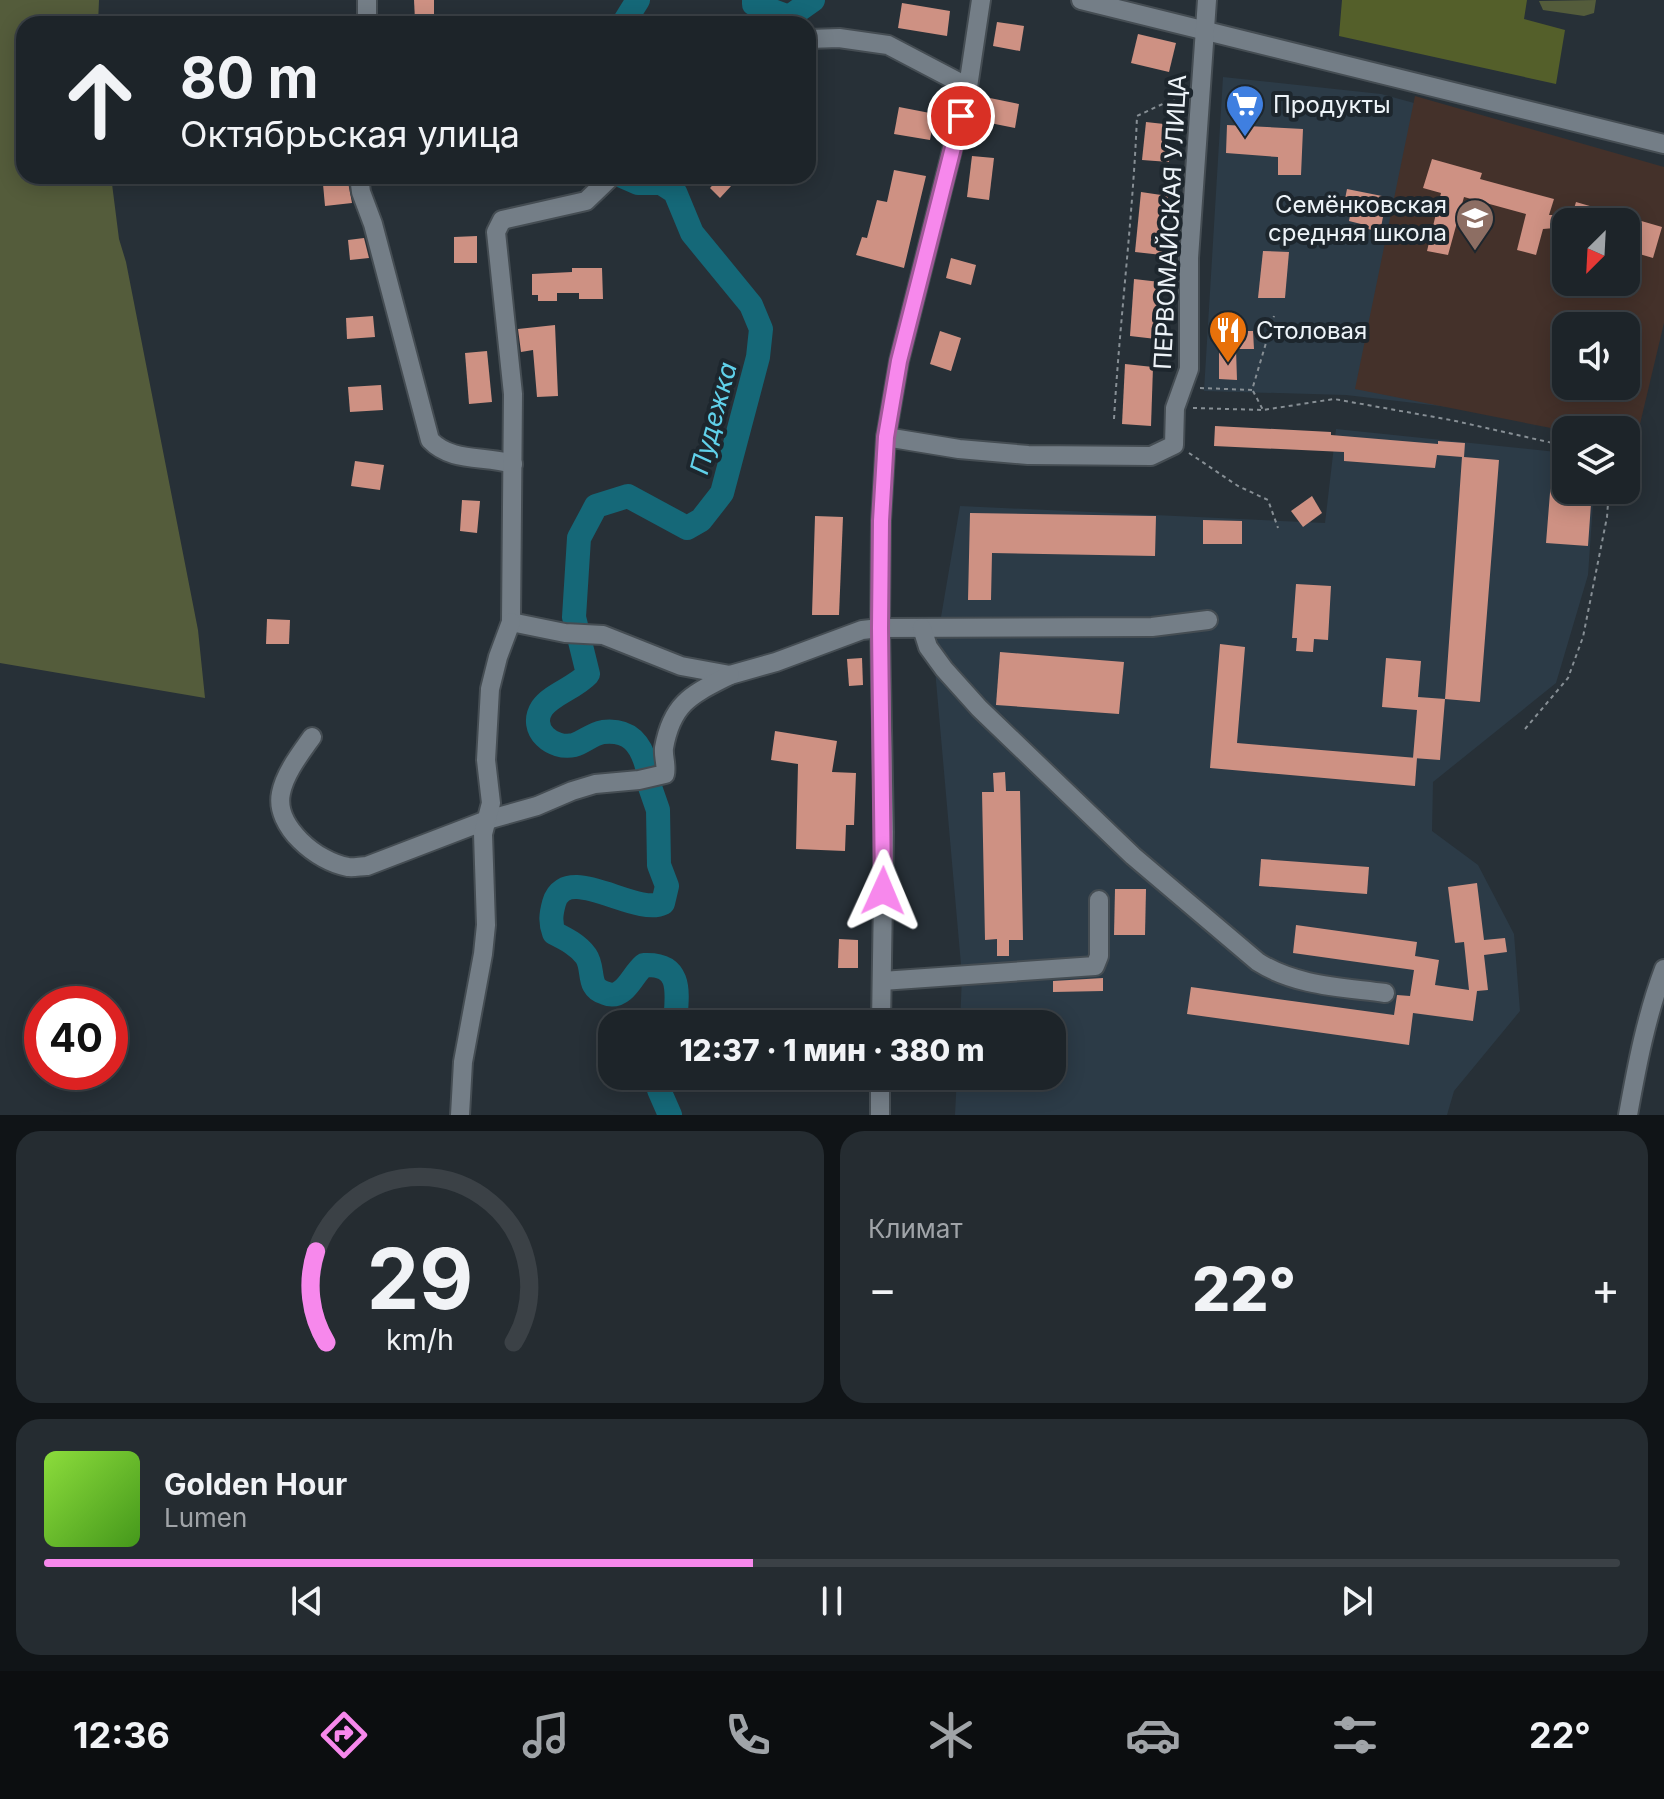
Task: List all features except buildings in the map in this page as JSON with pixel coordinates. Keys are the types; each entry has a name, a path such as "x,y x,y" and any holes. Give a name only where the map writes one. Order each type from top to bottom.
{"street":[{"path":"881,1010 883,730 880,628 886,437 899,361 968,87 981,0"},
{"path":"1081,0 1664,144"},
{"name":"ПЕРВОМАЙСКАЯ УЛИЦА","path":"1174,445 1175,408 1189,369 1189,258 1207,0"},
{"path":"816,39 839,38 888,45 968,87"},
{"path":"360,184 430,440 439,450 463,458 498,459 513,464"},
{"path":"460,1115 463,1062 486,925 483,834 491,803 486,760 490,689 511,622 513,394 496,232 502,220 586,201 603,184"},
{"path":"886,437 959,449 1028,455 1151,456 1174,445"},
{"path":"312,737 295,761 281,795 284,822 312,851 347,867 367,866 487,820 537,806 595,784 648,779 666,770 664,747 670,726 686,698 730,675 776,662 862,630 1152,627 1208,620"},
{"path":"511,622 565,633 590,632 616,638 681,666 730,675"},
{"path":"922,628 928,647 979,708 1133,856 1258,962 1277,974 1298,981 1385,993"},
{"path":"882,981 1095,966 1099,956 1099,900"},
{"path":"1628,1115 1639,1053 1664,969"},
{"path":"880,1090 880,1115"}],"path":[{"path":"1114,419 1120,324 1133,207 1137,116 1201,86"},
{"path":"1263,410 1252,390 1274,316"},
{"path":"1182,388 1252,390"},
{"path":"1175,408 1263,410 1334,399 1451,420 1552,443"},
{"path":"1174,445 1203,460 1238,486 1268,500 1278,528"},
{"path":"1525,729 1568,678 1583,637 1608,504"}],"shaded area":[{"path":"1223,77 1381,94 1664,171 1640,342 1640,312 1552,312 1552,400 1632,400 1630,416 1552,416 1552,419 1346,395 1204,391"},
{"name":"Семёнковская средняя школа","path":"1415,96 1664,167 1664,323 1640,424 1640,416 1552,416 1552,428 1355,389"},
{"path":"1336,429 1552,452 1552,504 1593,504 1588,575 1556,683 1433,782 1432,831 1478,865 1514,934 1520,1011 1454,1091 1447,1115 955,1115 956,1090 1066,1090 1066,1010 961,1010 962,976 934,658 960,506 1325,523"}],"green space":[{"path":"0,0 99,0 98,16 16,16 16,184 112,184 119,239 198,630 205,698 0,663"},
{"path":"1342,0 1527,0 1524,19 1565,30 1556,84 1339,36"},
{"path":"1596,0 1594,13 1584,16 1543,10 1539,1"}],"waterway":[{"name":"Пудежка","path":"628,16 638,0"},
{"name":"Пудежка","path":"754,0 754,4 786,16"},
{"name":"Пудежка","path":"790,16 813,0"},
{"name":"Пудежка","path":"647,767 638,745 627,736 603,732 566,746 545,737 540,731 538,716 546,703 588,674 574,617 579,538 596,506 628,496 687,528 701,520 722,493 758,357 761,329 751,305 692,233 675,192 663,184"},
{"name":"Пудежка","path":"650,787 658,810 659,865 667,886 663,903 636,903 587,888 572,887 561,892 554,903 551,922 554,933 576,945 586,956 593,983 599,991 617,994 644,965 657,966 672,975 677,992 676,1010"},
{"name":"Пудежка","path":"659,1090 670,1115"}],"place":[{"name":"Продукты","path":"1245,138"},
{"name":"Семёнковская средняя школа","path":"1475,252"},
{"name":"Столовая","path":"1228,364"}],"route":[{"path":"883,891 880,628 886,437 899,361 961,116"}]}
